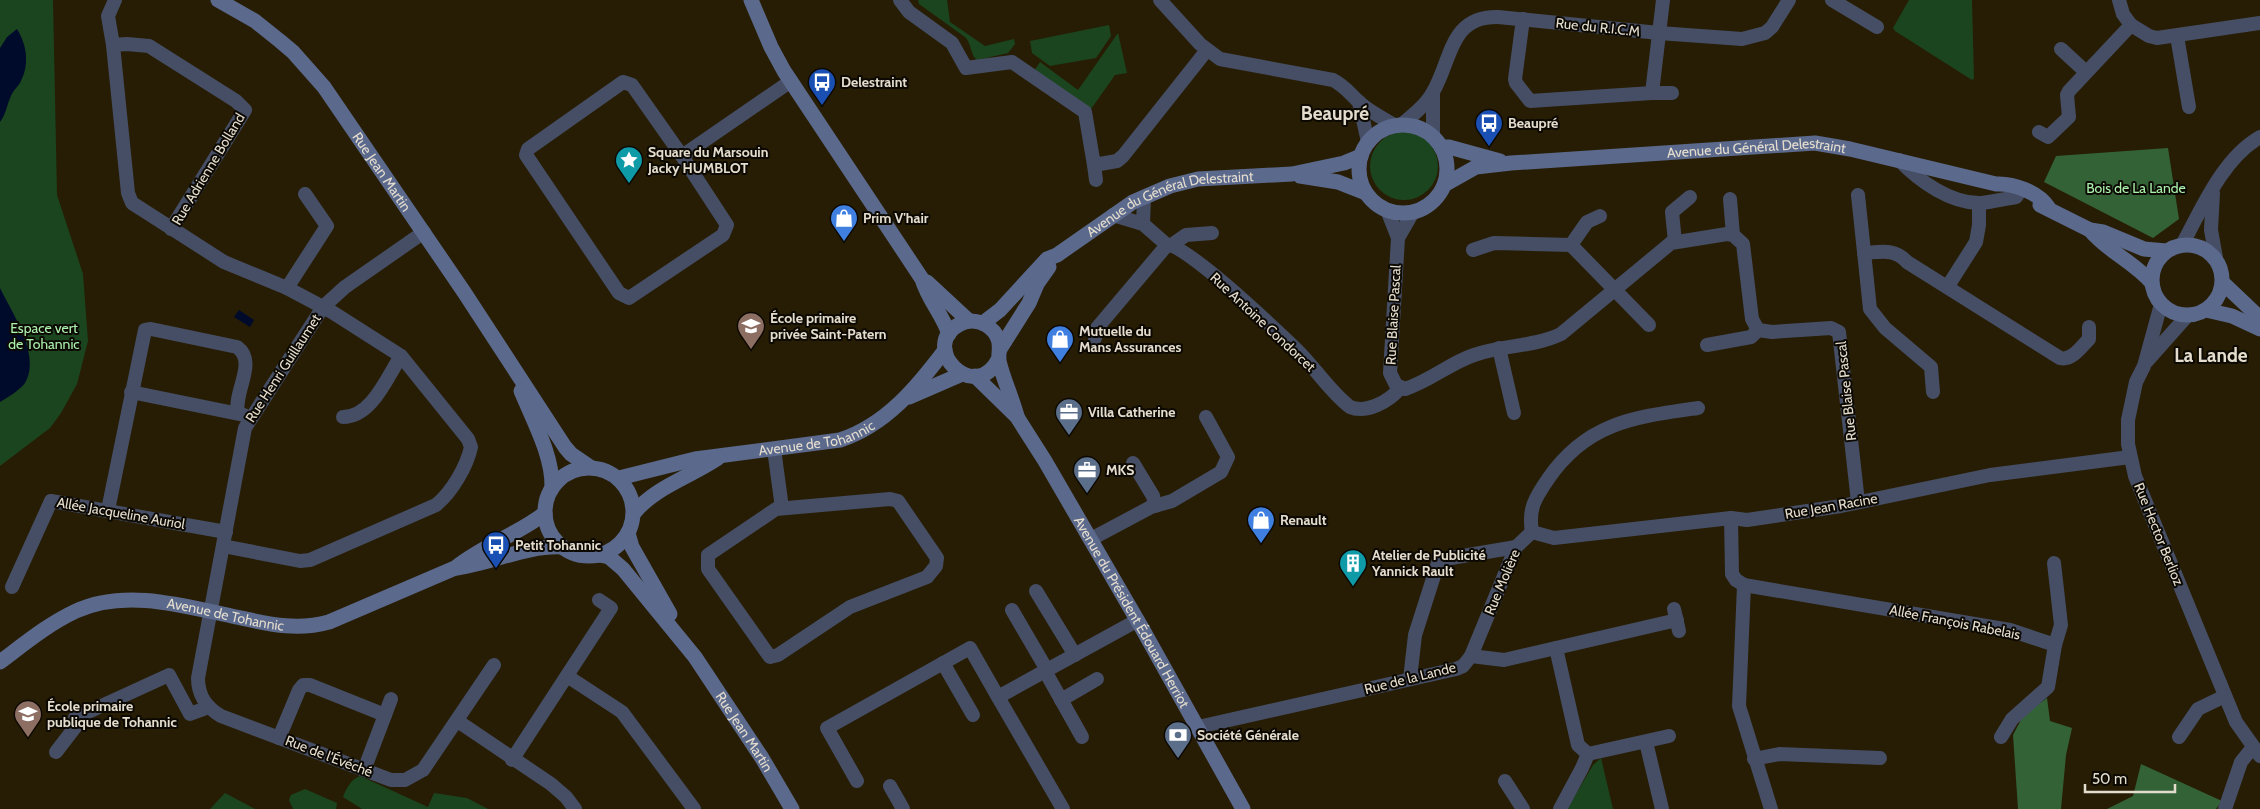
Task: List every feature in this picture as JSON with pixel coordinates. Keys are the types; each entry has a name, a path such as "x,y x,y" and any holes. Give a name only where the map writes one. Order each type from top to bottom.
{"street":[{"path":"115,0 108,16 113,46 129,198 136,207 228,264 287,288 322,307 401,356 470,443 469,457 442,500 436,505 310,560 300,561 223,546"},
{"name":"Rue Jean Martin","path":"218,0 268,31 293,52 324,87 424,232 565,447 571,454 590,467"},
{"path":"751,0 771,47 791,81 922,279 927,294 939,311 949,334"},
{"path":"900,0 909,12 952,43 966,68 1012,62 1085,112 1096,180"},
{"path":"1160,0 1206,50 1220,59 1333,80 1345,86 1359,102 1399,125 1421,129 1437,142 1447,166 1444,185 1432,202 1412,212 1400,213 1379,206 1366,193 1360,181 1359,168 1361,156 1368,142 1381,131 1399,125"},
{"path":"1652,93 1662,0"},
{"name":"Rue du R.I.C.M","path":"1399,125 1418,110 1433,92 1452,45 1464,28 1484,18 1523,19 1734,39 1766,33 1789,0"},
{"path":"1832,0 1877,27"},
{"path":"2119,0 2123,14 2131,24 2153,38 2260,23"},
{"path":"1523,19 1515,79 1530,101 1672,93"},
{"path":"2038,132 2048,137 2068,117 2067,95 2131,24"},
{"path":"2177,36 2189,107"},
{"name":"Rue Adrienne Bolland","path":"113,46 127,44 149,46 236,101 245,110 171,229"},
{"path":"2061,49 2086,72"},
{"path":"1094,165 1117,161 1123,156 1206,50"},
{"path":"682,156 791,81"},
{"path":"623,82 632,85 682,156 727,225 723,235 630,298 619,294 526,154 528,149 623,82"},
{"name":"Rue du R.I.C.M","path":"1433,92 1437,142"},
{"path":"1359,102 1368,142"},
{"path":"2182,244 2233,158 2260,137"},
{"name":"Avenue du Général Delestraint","path":"1437,142 1449,147 1511,163"},
{"name":"Avenue du Général Delestraint","path":"1444,185 1476,167 1511,163 1800,143 1829,144 1996,184 2006,184 2027,191 2044,201 2048,207"},
{"name":"Avenue du Général Delestraint","path":"976,322 1000,310 1047,259 1057,255 1113,215 1144,196 1170,186 1198,180 1292,174 1344,163 1361,156"},
{"path":"1899,160 1910,171 1943,194 1979,203 2016,197 2018,194"},
{"name":"Avenue du Général Delestraint","path":"1292,174 1305,178 1338,182 1356,187 1366,193"},
{"name":"Avenue du Général Delestraint","path":"1996,184 2005,190 2048,207 2090,230 2104,232 2144,249 2166,251"},
{"path":"2213,190 2211,230 2223,282 2220,294 2206,310 2187,316 2168,310 2161,304 2154,294 2152,283 2155,265 2166,251 2182,244 2201,247 2216,258"},
{"path":"287,288 327,226 306,194"},
{"path":"1858,195 1870,309 1885,328 1931,367 1933,392"},
{"path":"1144,196 1144,224"},
{"path":"1675,242 1672,212 1690,197"},
{"path":"1730,199 1733,235"},
{"path":"1948,286 1976,242 1979,225 1979,203"},
{"name":"Rue Blaise Pascal","path":"1388,210 1398,238 1390,373 1391,379 1400,388"},
{"name":"Rue Blaise Pascal","path":"1398,238 1412,212"},
{"name":"Rue Antoine Condorcet","path":"1113,215 1144,224 1211,272 1295,348 1350,407 1356,410 1370,408 1395,395 1400,388"},
{"path":"1571,245 1587,222 1600,216"},
{"name":"Avenue du Général Delestraint","path":"2090,230 2098,240 2144,274 2152,283"},
{"name":"Rue Henri Guillaumet","path":"212,612 245,428 322,307 345,287 424,232"},
{"path":"1095,338 1097,328 1170,244 1186,235 1212,233"},
{"path":"1400,388 1412,387 1455,363 1499,348 1547,340 1561,334 1667,246 1675,242 1727,234 1733,235 1743,244 1752,319 1758,330"},
{"path":"1473,250 1494,243 1571,245 1650,325"},
{"path":"1864,253 1896,252 2065,360 2072,357 2089,339 2089,327"},
{"name":"Avenue du Général Delestraint","path":"999,353 1037,284 1057,255"},
{"path":"922,279 933,286 949,305 996,333 999,353 987,372 969,375 950,365 945,350 949,334 954,328 976,322"},
{"path":"2223,282 2260,318"},
{"name":"Rue Hector Berlioz","path":"2161,304 2144,366 2136,382 2128,420 2130,457 2135,476 2236,722 2256,751 2241,762 2225,809"},
{"path":"2206,310 2232,316 2260,329"},
{"name":"Rue Hector Berlioz","path":"2144,366 2187,316"},
{"name":"Rue Blaise Pascal","path":"1707,345 1752,337 1758,330 1772,332 1832,328 1839,332 1858,502"},
{"path":"108,510 145,330 151,329 237,347 243,351 246,362 236,404 238,413"},
{"path":"1499,348 1514,413"},
{"name":"Avenue de Tohannic","path":"619,478 695,459 840,440 852,436 886,416 905,399 945,350"},
{"name":"Avenue du Président Édouard Herriot","path":"999,353 1017,417 1138,620 1243,809"},
{"path":"343,417 350,417 367,407 401,356"},
{"name":"Rue Jean Martin","path":"515,373 548,457 552,488"},
{"name":"Avenue du Président Édouard Herriot","path":"969,375 1017,417"},
{"name":"Avenue de Tohannic","path":"905,399 969,375"},
{"path":"131,392 238,413 252,418"},
{"path":"1532,532 1530,517 1535,499 1553,472 1576,447 1602,430 1627,420 1698,408"},
{"path":"1091,539 1155,506 1172,501 1221,472 1228,457 1206,417"},
{"path":"774,449 782,508"},
{"name":"Avenue de Tohannic","path":"634,513 646,499 656,492 702,469 719,457"},
{"name":"Rue Jean Racine","path":"1532,532 1554,538 1731,518 1747,520 1858,502 1990,476 2130,457"},
{"path":"1133,463 1153,496 1155,506"},
{"path":"590,467 600,469 619,478 630,494 634,513 628,533 616,547 600,555 580,555 562,547 550,532 545,513 548,496 552,488 568,473 590,467"},
{"name":"Allée Jacqueline Auriol","path":"12,587 51,500 226,532"},
{"path":"898,501 937,558 936,566 927,577 850,607 778,655 770,657 708,569 707,563 708,555 711,551 776,509 782,508 898,501"},
{"name":"Avenue de Tohannic","path":"455,568 469,557 532,523 545,513"},
{"path":"1731,518 1732,574 1736,580 1744,585 1739,706 1770,809"},
{"name":"Rue Molière","path":"1471,656 1516,547 1532,532"},
{"name":"Rue Jean Martin","path":"628,533 632,547 694,657 762,758 792,809"},
{"name":"Avenue de Tohannic","path":"0,662 77,610 106,602 132,600 153,602 281,627 311,627 341,618 455,568 479,564 531,549 562,547"},
{"path":"1410,679 1415,635 1439,560 1516,547"},
{"name":"Rue Jean Martin","path":"600,555 609,557 623,569 694,657"},
{"path":"2001,737 2012,719 2048,687 2055,645 2061,625 2054,562"},
{"name":"Allée François Rabelais","path":"1744,585 2010,630 2055,645"},
{"path":"1036,590 1075,655"},
{"path":"512,760 611,608 599,600"},
{"path":"1012,610 1082,737"},
{"path":"56,752 76,726 75,718 169,675 190,714 209,707 201,697 198,678 212,612"},
{"path":"998,697 1138,620"},
{"name":"Rue de la Lande","path":"1198,727 1456,668 1462,666 1471,656 1504,660 1677,620"},
{"path":"857,781 827,728 970,648 1063,809"},
{"path":"1556,648 1578,745 1588,754"},
{"path":"943,663 973,715"},
{"name":"Rue de l'Évéché","path":"209,707 221,716 391,780 411,778 423,770 494,664"},
{"path":"567,676 622,712 694,809"},
{"path":"1061,700 1097,679"},
{"path":"279,738 298,690 304,685 310,685 385,715"},
{"path":"2179,737 2198,709 2226,696"},
{"path":"364,770 391,699"},
{"path":"456,723 462,724 512,760 551,784 566,797 574,809"},
{"path":"1588,754 1669,736"},
{"path":"1646,742 1662,809"},
{"path":"1560,809 1588,754"},
{"path":"1754,759 1779,754 1880,758"},
{"path":"762,758 802,809"},
{"path":"1504,782 1523,809"},
{"path":"890,786 904,809"}],"green space":[{"name":"Espace vert de Tohannic","path":"0,0 53,0 57,195 83,274 88,341 77,384 61,413 50,428 0,466"},
{"path":"918,0 947,0 950,22 985,46 1014,39 1015,44 1008,53 977,60 965,37 919,4"},
{"path":"1909,0 1972,0 1974,78 1972,80 1895,31 1893,28"},
{"path":"1109,25 1111,36 1096,58 1050,66 1032,53 1030,41"},
{"path":"1118,33 1127,73 1115,75 1091,109 1034,71 1040,62 1078,90"},
{"path":"1397,132 1411,132 1423,137 1433,147 1438,159 1438,173 1433,185 1423,195 1411,200 1397,200 1385,195 1375,185 1370,173 1370,159 1375,147 1385,137"},
{"name":"Bois de La Lande","path":"2168,148 2179,219 2153,238 2044,182 2056,156"},
{"path":"2047,698 2050,721 2072,728 2066,755 2061,809 2018,809 2013,735 2023,716"},
{"path":"1601,758 1613,809 1567,809 1593,765"},
{"path":"2141,764 2222,801 2216,809 2107,809 2133,796"},
{"path":"360,776 428,807 434,793 467,798 488,809 362,809 343,797 351,782"},
{"path":"305,789 337,803 336,809 293,809 289,800 291,795"},
{"path":"225,793 255,809 210,809"}],"water":[{"path":"17,29 25,48 25,69 0,122 0,48 7,37"},
{"path":"0,288 23,334 30,360 29,372 25,383 17,391 0,402"},
{"path":"239,310 254,320 250,327 234,317"}],"place":[{"name":"Delestraint","path":"822,106"},
{"name":"Beaupré","path":"1489,147"},
{"name":"Square du Marsouin Jacky HUMBLOT","path":"629,184"},
{"name":"Prim V'hair","path":"844,242"},
{"name":"École primaire privée Saint-Patern","path":"751,350"},
{"name":"Mutuelle du Mans Assurances","path":"1060,363"},
{"name":"Villa Catherine","path":"1069,436"},
{"name":"MKS","path":"1087,494"},
{"name":"Renault","path":"1261,544"},
{"name":"Petit Tohannic","path":"496,569"},
{"name":"Atelier de Publicité Yannick Rault","path":"1353,587"},
{"name":"École primaire publique de Tohannic","path":"28,738"},
{"name":"Société Générale","path":"1178,759"}],"district":[{"name":"Beaupré","path":"1335,113"},
{"name":"La Lande","path":"2211,355"}]}
